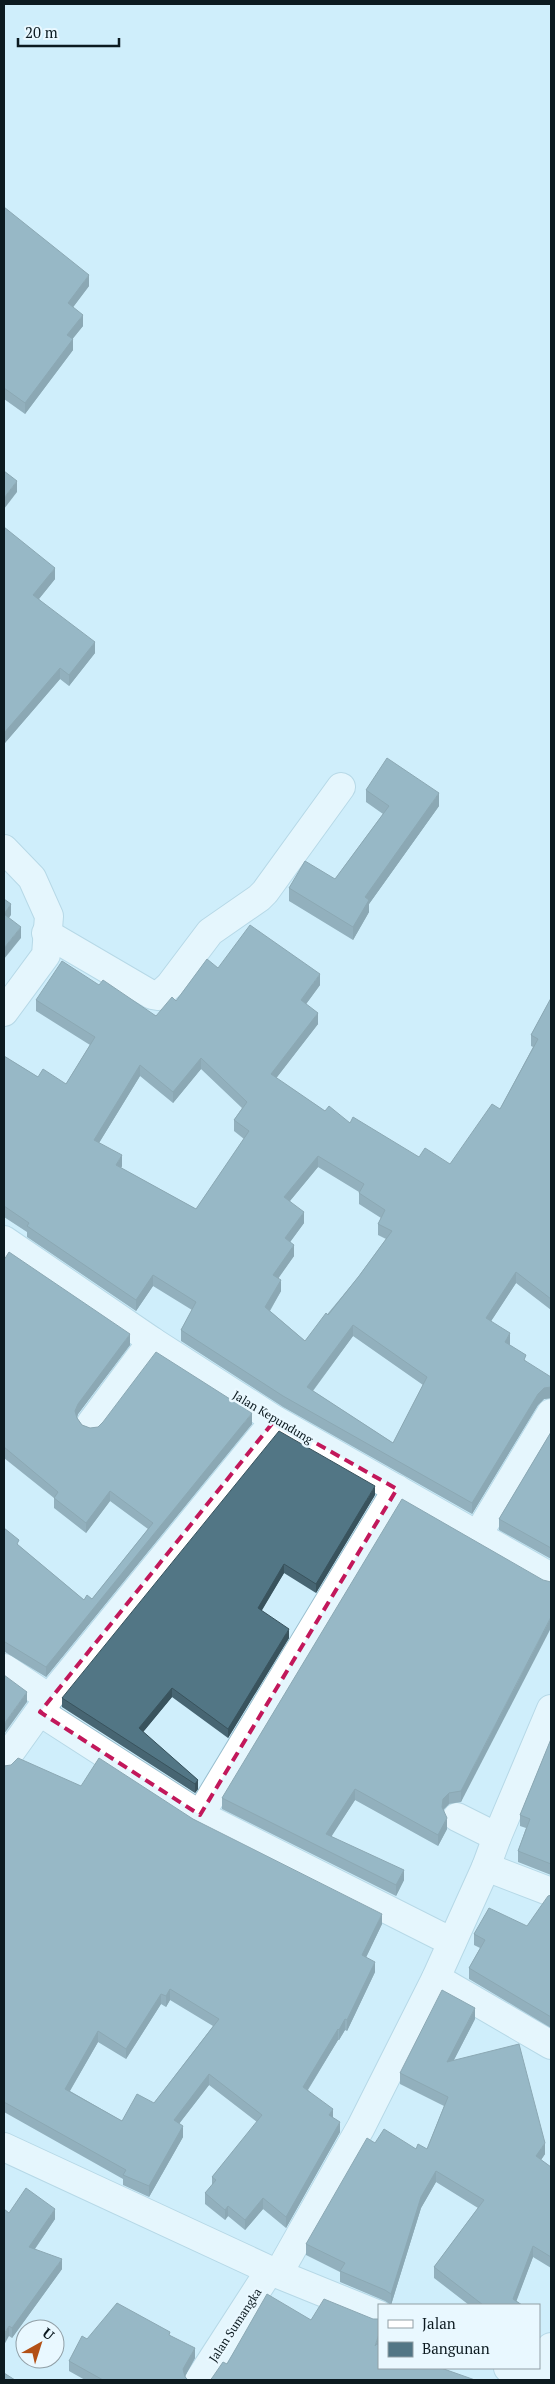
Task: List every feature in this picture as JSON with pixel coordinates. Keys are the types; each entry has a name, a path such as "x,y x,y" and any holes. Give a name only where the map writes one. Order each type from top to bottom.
{"street":[{"path":"46,933 152,995 158,996 170,986 210,932 265,892 341,787"},
{"path":"4,850 32,878 49,916 46,933 46,955 4,1012"},
{"name":"Jalan Kepundung","path":"4,1240 152,1341 275,1420 551,1578"},
{"path":"91,1423 152,1341"},
{"path":"477,1536 551,1413"},
{"path":"4,1761 44,1705 275,1420"},
{"path":"200,1815 397,1489"},
{"path":"4,1668 44,1705 200,1815 452,1942"},
{"name":"Jalan Sumangka","path":"199,2380 274,2272 361,2127 436,1978 486,1867 496,1837 544,1743 551,1709"},
{"path":"457,1816 496,1837"},
{"path":"486,1867 551,1892"},
{"path":"436,1978 551,2045"},
{"path":"4,2147 274,2272 378,2315"},
{"path":"511,2369 536,2379 551,2347"}],"highlighted area":[{"path":"275,1420 397,1489 200,1815 40,1712"}],"building":[{"path":"4,207 89,275 68,303 83,315 67,335 73,339 25,403 4,388"},
{"path":"4,471 17,481 4,498"},
{"path":"4,527 55,568 33,595 95,642 69,675 60,668 4,733"},
{"path":"387,758 439,793 365,897 369,900 353,927 289,888 305,861 335,879 389,806 366,790"},
{"path":"4,899 11,904 4,914"},
{"path":"4,914 21,927 4,948"},
{"path":"250,925 320,974 301,1000 318,1013 271,1074 325,1111 329,1106 350,1123 353,1117 419,1157 425,1148 450,1164 492,1104 500,1109 538,1039 531,1035 551,998 551,1299 516,1272 486,1318 510,1333 505,1342 526,1355 524,1360 551,1377 551,1387 544,1388 538,1394 472,1503 283,1396 181,1330 196,1302 153,1275 136,1300 27,1226 29,1223 4,1206 4,1056 38,1077 43,1069 66,1084 95,1037 36,1000 62,961 99,985 103,980 156,1016 172,997 176,1001 207,959 218,968","holes":["201,1058 247,1102 234,1120 249,1131 196,1209 116,1165 122,1155 94,1140 140,1065 173,1092","318,1156 364,1184 359,1193 385,1210 378,1224 392,1231 359,1276 328,1315 326,1313 305,1341 265,1307 281,1280 273,1275 294,1245 285,1238 304,1212 284,1197","353,1325 427,1377 393,1443 307,1387"]},
{"path":"9,1252 130,1334 78,1404 75,1411 82,1425 90,1428 98,1427 156,1352 252,1413 46,1667 4,1642 4,1528 19,1540 17,1544 84,1600 87,1595 92,1599 153,1523 110,1491 86,1523 54,1498 58,1492 4,1447 4,1260"},
{"path":"279,1431 375,1486 316,1584 284,1564 258,1608 289,1629 228,1729 172,1688 139,1728 198,1780 195,1784 62,1698"},
{"path":"551,1432 551,1548 499,1519"},
{"path":"402,1499 543,1580 551,1582 551,1617 461,1791 449,1793 443,1799 442,1807 447,1818 438,1835 355,1789 326,1834 404,1870 396,1885 222,1798"},
{"path":"4,1675 27,1692 4,1724"},
{"path":"551,1739 551,1864 518,1851 530,1819 520,1815"},
{"path":"18,1758 81,1786 99,1758 193,1819 382,1914 362,1955 375,1962 347,2020 345,2019 338,2029 303,2087 333,2109 329,2115 340,2122 286,2217 263,2198 245,2220 228,2206 225,2210 205,2193 216,2180 212,2177 262,2115 209,2074 174,2120 183,2126 149,2186 123,2175 126,2170 4,2102 4,1766 11,1765","holes":["170,1989 219,2019 154,2103 137,2094 122,2121 65,2089 98,2031 126,2049 161,1994 166,1996"]},
{"path":"551,1895 551,2017 469,1968 485,1940 474,1934 489,1908 527,1926 548,1896"},
{"path":"442,1990 475,2008 447,2062 519,2044 545,2143 536,2156 551,2167 551,2257 533,2246 513,2299 520,2304 482,2304 434,2267 484,2200 436,2171 421,2197 391,2294 340,2271 345,2263 306,2244 367,2138 375,2143 384,2129 416,2149 418,2144 427,2149 448,2097 400,2073"},
{"path":"26,2188 55,2209 29,2247 62,2259 19,2319 15,2319 15,2324 12,2328 9,2326 4,2334 4,2209 9,2213"},
{"path":"267,2294 311,2320 324,2299 373,2319 378,2319 378,2337 375,2346 378,2344 378,2369 444,2369 475,2380 210,2380 223,2362 227,2364"},
{"path":"117,2303 170,2332 169,2335 195,2348 183,2369 188,2380 103,2380 69,2361 82,2336 87,2339"},
{"path":"4,2373 15,2380 4,2380"}]}
